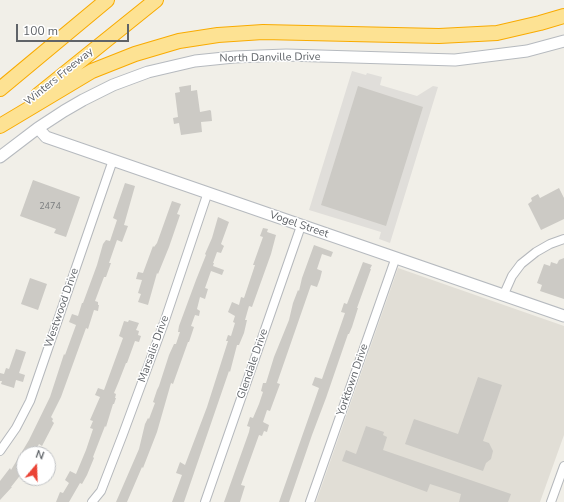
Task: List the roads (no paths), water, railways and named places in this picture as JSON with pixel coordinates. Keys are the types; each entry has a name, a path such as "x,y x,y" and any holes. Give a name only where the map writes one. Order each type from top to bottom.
{"highway":[{"path":"0,89 107,0"},
{"name":"Winters Freeway","path":"0,125 156,0"},
{"path":"0,125 92,71 136,54 179,41 218,35 263,32 439,36 497,33 564,16"}],"main road":[{"name":"North Danville Drive","path":"0,157 38,128 83,100 113,85 148,72 195,61 234,57 286,55 455,60 527,51 564,41"},
{"name":"Vogel Street","path":"38,128 46,137 564,316"}],"street":[{"name":"Westwood Drive","path":"0,451 16,428 30,401 113,160"},
{"name":"Marsalis Drive","path":"92,502 100,491 120,441 165,320 208,192"},
{"name":"Glendale Drive","path":"205,502 301,226"},
{"path":"504,294 512,276 521,264 536,252 550,244 564,239"},
{"name":"Yorktown Drive","path":"310,502 396,257"},
{"path":"551,502 564,466"}]}
